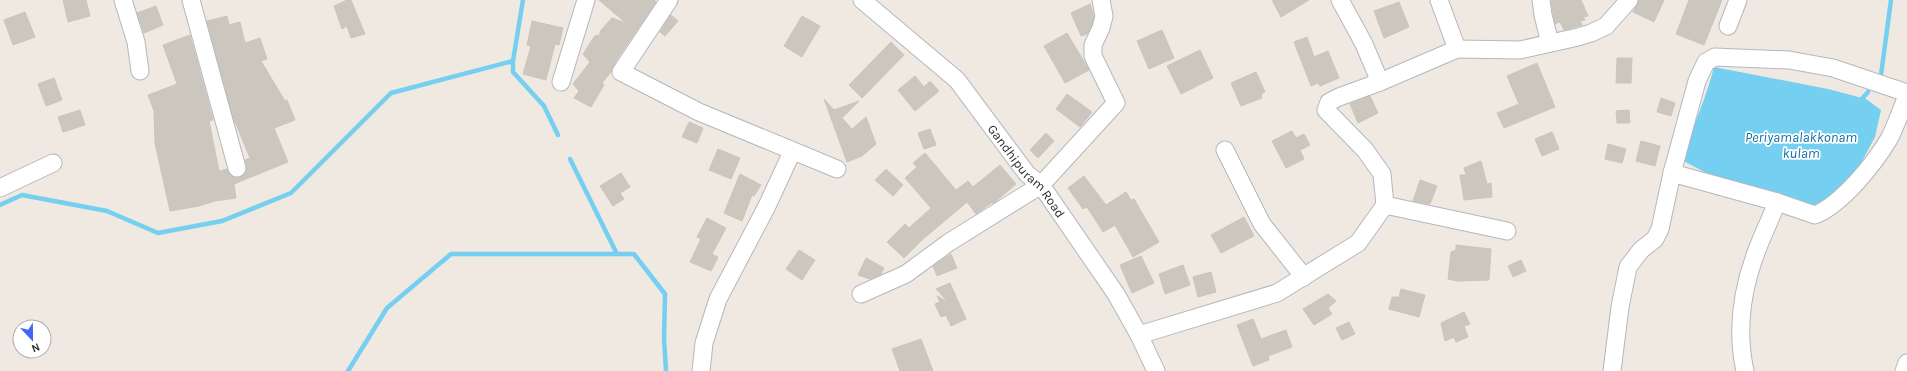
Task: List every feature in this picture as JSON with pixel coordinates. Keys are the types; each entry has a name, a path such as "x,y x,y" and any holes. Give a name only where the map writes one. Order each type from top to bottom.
{"street":[{"path":"123,0 136,42 140,71"},
{"path":"191,0 237,168"},
{"path":"561,82 586,0"},
{"path":"669,0 621,72 699,112 792,152 837,169"},
{"name":"Gandhipuram Road","path":"862,0 957,80 1027,174 1042,185 1116,294 1139,335 1156,371"},
{"path":"861,294 906,274 948,243 1042,185 1116,103 1093,56 1093,46 1101,28 1104,16 1101,0"},
{"path":"1340,0 1364,44 1380,82"},
{"path":"1440,0 1457,50"},
{"path":"1542,0 1542,16 1550,43"},
{"path":"1139,335 1277,293 1358,243 1385,205 1382,174 1365,150 1326,110 1329,102 1457,50 1520,50 1591,33 1606,26 1629,0"},
{"path":"1728,26 1738,0"},
{"path":"1612,371 1620,307 1628,268 1641,250 1655,239 1660,229 1672,173 1697,81 1706,62 1716,57 1789,60 1833,68 1907,93"},
{"path":"1672,173 1777,202 1815,215 1826,210 1855,183 1873,162 1889,137 1907,96"},
{"path":"1225,150 1262,224 1304,277"},
{"path":"701,371 704,343 718,299 767,206 792,152"},
{"path":"0,188 53,164"},
{"path":"1745,371 1741,353 1742,302 1746,280 1757,249 1777,202"},
{"path":"1385,205 1507,232"},
{"path":"1904,371 1907,363"}],"water":[{"name":"Periyamalakkonam kulam","path":"1714,67 1828,89 1866,99 1881,110 1875,137 1860,165 1843,190 1817,211 1710,175 1682,160"}],"building":[{"path":"63,0 86,0 90,16 68,22"},
{"path":"347,0 351,0 365,34 351,38 347,26 342,29 334,6"},
{"path":"599,0 654,0 656,2 617,59 611,72 602,83 604,85 591,107 574,98 579,91 573,84 590,62 583,54 594,37 596,35 599,36 601,30 612,18 626,23"},
{"path":"1272,0 1309,0 1281,17"},
{"path":"1581,0 1588,16 1583,17 1585,20 1580,21 1582,25 1564,30 1560,22 1555,24 1551,1"},
{"path":"1639,0 1664,0 1654,22 1633,12"},
{"path":"1689,0 1722,0 1704,45 1676,34"},
{"path":"1399,2 1409,27 1384,38 1374,11"},
{"path":"1090,4 1094,16 1092,25 1087,34 1081,36 1071,13"},
{"path":"156,6 163,25 144,33 137,13"},
{"path":"25,12 35,37 13,45 4,20"},
{"path":"671,15 678,21 665,36 660,32"},
{"path":"227,16 229,25 240,22 245,43 260,38 267,59 261,61 285,101 287,100 295,120 274,128 288,162 234,184 236,198 170,211 155,143 154,111 148,95 177,84 163,45 190,35 213,120 209,121 219,171 227,169 230,175 235,178 240,177 247,171 245,160 250,158 233,117 207,21"},
{"path":"802,16 820,26 802,57 784,46"},
{"path":"532,21 563,28 559,45 555,44 546,80 523,74 531,46 527,45"},
{"path":"1162,30 1174,58 1149,69 1137,41"},
{"path":"1067,33 1089,70 1065,83 1044,46"},
{"path":"1307,37 1314,57 1328,51 1339,78 1320,86 1318,83 1311,86 1294,42"},
{"path":"891,42 904,55 862,98 849,85"},
{"path":"1200,50 1213,78 1181,94 1167,66"},
{"path":"1617,58 1632,58 1631,83 1616,83"},
{"path":"1537,63 1555,107 1504,128 1497,113 1519,104 1507,76"},
{"path":"1256,72 1265,92 1261,94 1262,98 1241,106 1231,83"},
{"path":"915,76 924,87 930,81 939,91 915,111 898,90"},
{"path":"54,78 62,100 46,106 38,84"},
{"path":"1067,94 1092,112 1080,127 1056,109"},
{"path":"1370,96 1378,113 1358,123 1350,104"},
{"path":"1661,98 1675,103 1671,116 1657,112"},
{"path":"824,99 834,110 859,101 842,118 852,129 866,117 876,144 862,156 847,162"},
{"path":"80,110 85,125 63,132 58,117"},
{"path":"1629,110 1630,123 1617,123 1616,111"},
{"path":"689,122 703,128 697,143 682,137"},
{"path":"930,129 936,145 924,149 918,133"},
{"path":"1292,131 1296,138 1304,134 1310,145 1300,150 1304,159 1286,168 1272,141"},
{"path":"1552,132 1559,149 1542,156 1535,139"},
{"path":"1046,133 1054,141 1038,158 1030,150"},
{"path":"1641,141 1660,146 1655,166 1636,161"},
{"path":"1608,144 1626,149 1622,163 1605,159"},
{"path":"718,149 740,158 731,179 709,170"},
{"path":"925,153 956,190 968,181 973,187 1000,165 1016,184 994,203 991,203 976,214 967,202 922,240 904,258 887,242 905,224 909,228 931,208 905,178 917,167 913,163"},
{"path":"1481,161 1487,184 1491,183 1492,197 1464,200 1460,175 1466,175 1464,168"},
{"path":"886,169 903,185 893,196 875,180"},
{"path":"621,173 630,187 620,193 624,199 613,206 600,186"},
{"path":"740,174 761,185 754,196 752,195 742,221 724,213"},
{"path":"1084,176 1106,205 1126,192 1131,200 1134,199 1159,242 1133,257 1115,225 1103,232 1087,207 1083,209 1068,188"},
{"path":"1420,180 1437,186 1430,204 1413,201"},
{"path":"1244,217 1254,236 1221,253 1211,235"},
{"path":"707,218 726,228 712,254 718,257 711,271 690,262 701,239 697,237"},
{"path":"1456,245 1491,249 1489,280 1458,281 1448,279 1451,252 1456,250"},
{"path":"799,250 815,260 802,280 786,269"},
{"path":"951,254 957,268 937,276 933,266"},
{"path":"1141,256 1154,283 1132,293 1120,265"},
{"path":"866,258 884,268 881,274 870,279 858,275"},
{"path":"1521,260 1526,271 1513,277 1508,266"},
{"path":"1183,265 1190,285 1165,294 1159,274"},
{"path":"1211,272 1216,292 1198,297 1193,277"},
{"path":"950,283 966,319 951,326 946,315 941,317 935,304 940,302 937,296 948,302 936,289"},
{"path":"1401,289 1425,295 1419,317 1389,309 1392,297 1399,297"},
{"path":"1328,294 1336,301 1328,308 1332,314 1314,325 1303,309"},
{"path":"1464,312 1470,324 1464,326 1468,337 1456,342 1454,337 1445,341 1441,323"},
{"path":"1253,319 1261,339 1286,330 1292,347 1268,356 1269,360 1253,366 1237,325"},
{"path":"1349,322 1355,334 1342,340 1336,328"},
{"path":"921,339 933,371 900,371 892,349"}],"waterway":[{"path":"523,0 513,61 513,72 544,106 558,135"},
{"path":"1881,75 1891,0"},
{"path":"0,205 22,195 107,211 158,233 222,221 291,193 391,93 513,61"},
{"path":"1859,102 1868,92"},
{"path":"570,159 617,254"},
{"path":"348,371 387,308 451,254 634,254 665,294 664,339 666,371"}]}
